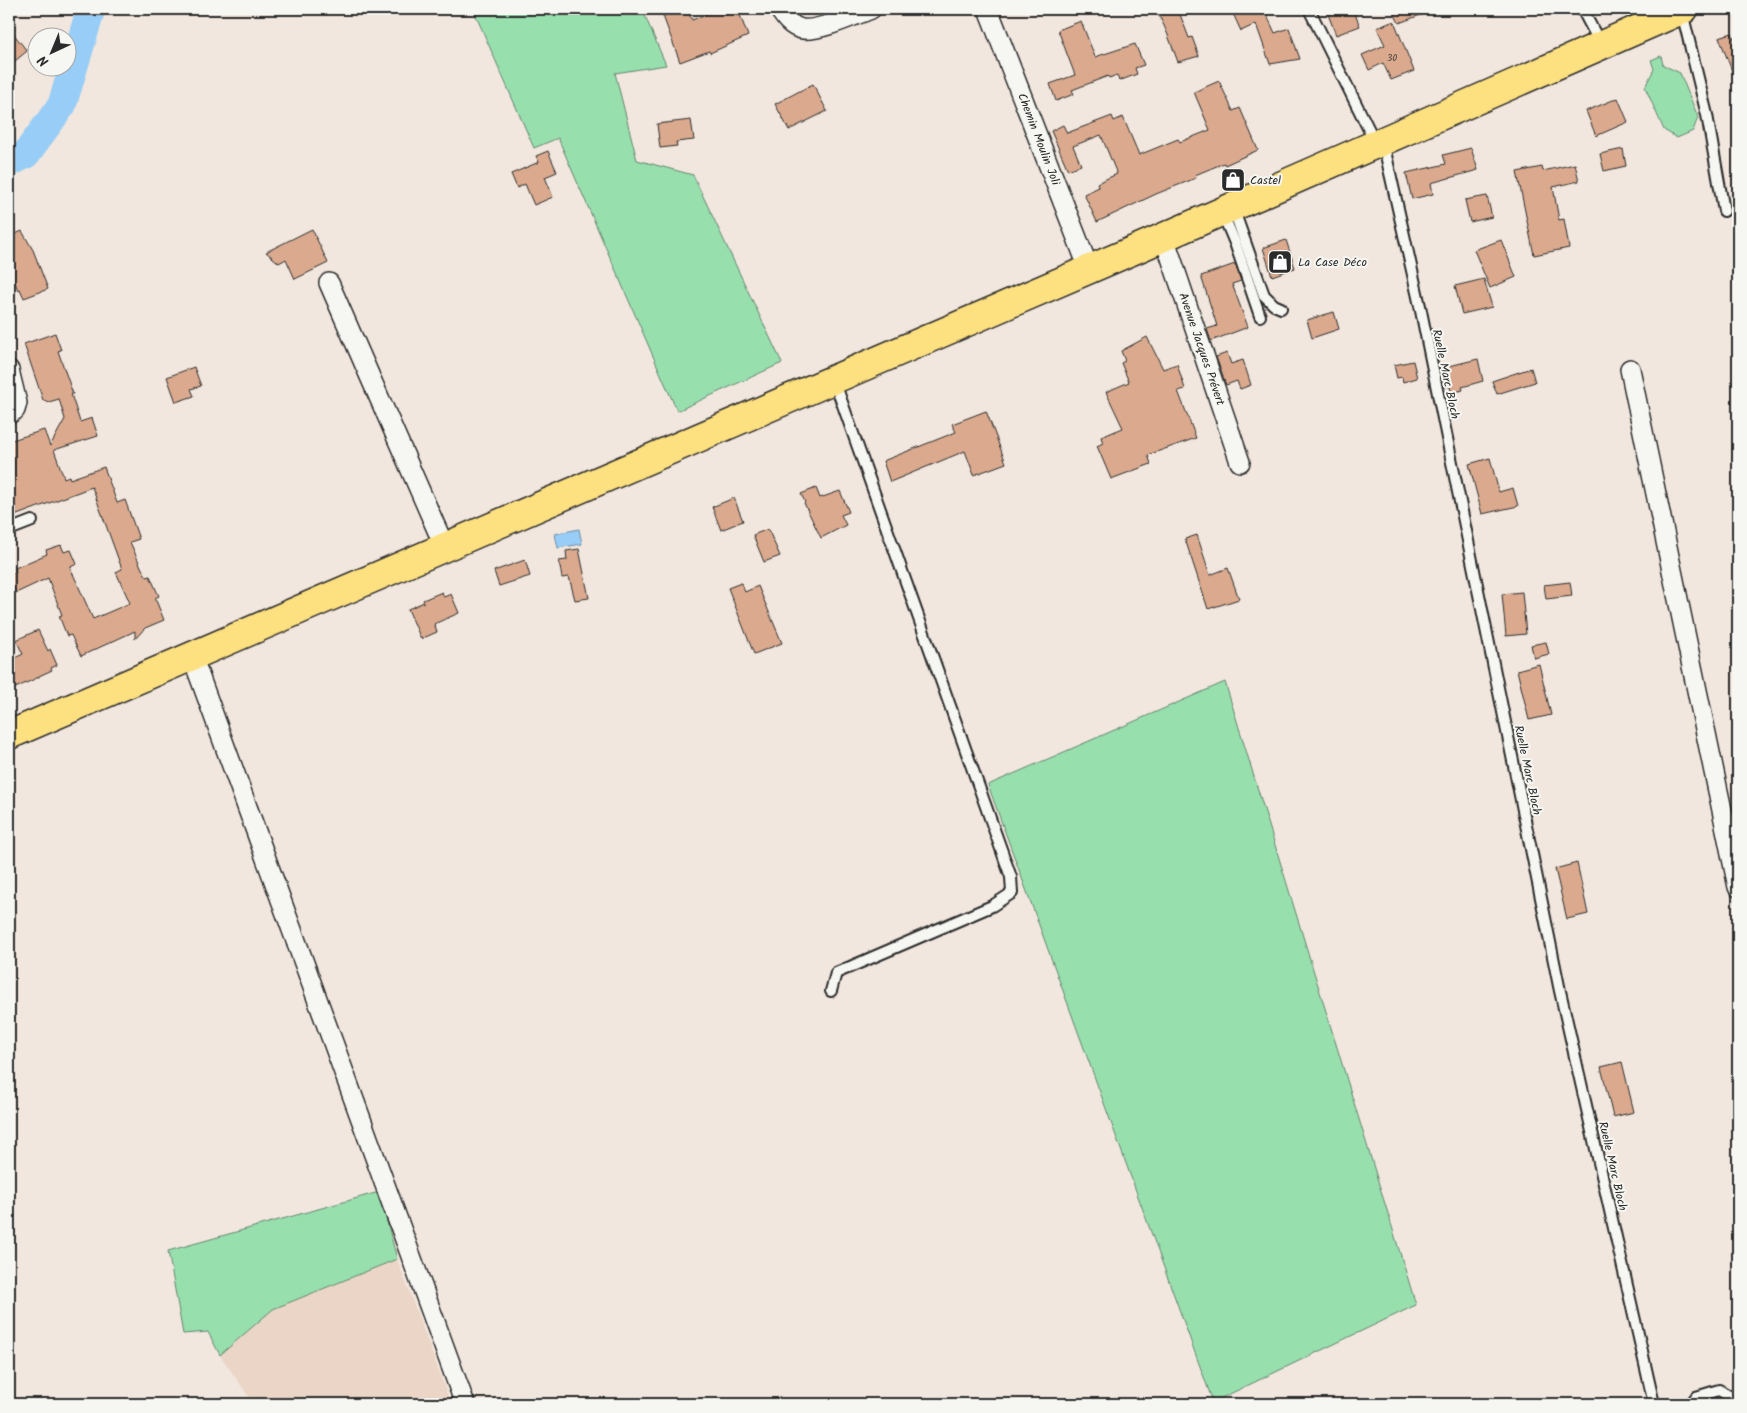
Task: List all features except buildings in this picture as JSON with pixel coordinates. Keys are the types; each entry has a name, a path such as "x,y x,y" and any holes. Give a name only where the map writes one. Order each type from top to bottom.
{"main road":[{"path":"9,735 834,380 1683,9"}],"street":[{"path":"779,9 793,26 814,30 870,9"},
{"name":"Chemin Moulin Joli","path":"988,9 1089,269"},
{"name":"Avenue Jacques Prévert","path":"1164,236 1240,462"},
{"path":"329,283 444,548"},
{"path":"1630,369 1738,887"},
{"path":"9,370 17,403 15,410 9,414"},
{"path":"192,656 465,1404"}],"lane":[{"name":"Ruelle Marc Bloch","path":"1309,9 1379,142 1422,315 1560,991 1654,1404"},
{"path":"1582,9 1601,45"},
{"path":"1683,9 1707,115 1724,211"},
{"path":"1227,209 1264,295 1274,305 1281,308"},
{"path":"1227,209 1235,243 1260,316"},
{"path":"831,991 836,973 992,906 1012,893 1011,877 834,380"},
{"path":"9,530 32,521"},
{"path":"1691,1404 1696,1397 1719,1390 1736,1400 1738,1404"}],"shaded area":[{"path":"397,1259 451,1404 254,1404 220,1355 273,1309"}],"green space":[{"path":"473,9 642,9 666,65 615,73 637,160 693,175 782,363 677,411 558,138 534,148"},
{"path":"1661,56 1663,65 1680,73 1698,117 1693,131 1677,138 1664,130 1645,87 1654,69 1651,60"},
{"path":"1225,682 1416,1305 1213,1402 988,785"},
{"path":"379,1192 397,1259 273,1309 220,1355 208,1332 183,1334 168,1251"}],"water":[{"path":"579,529 582,544 558,548 555,534"}],"waterway":[{"path":"9,163 26,154 62,105 91,9"}],"place":[{"name":"Castel","path":"1233,180"},
{"name":"La Case Déco","path":"1280,262"}]}
